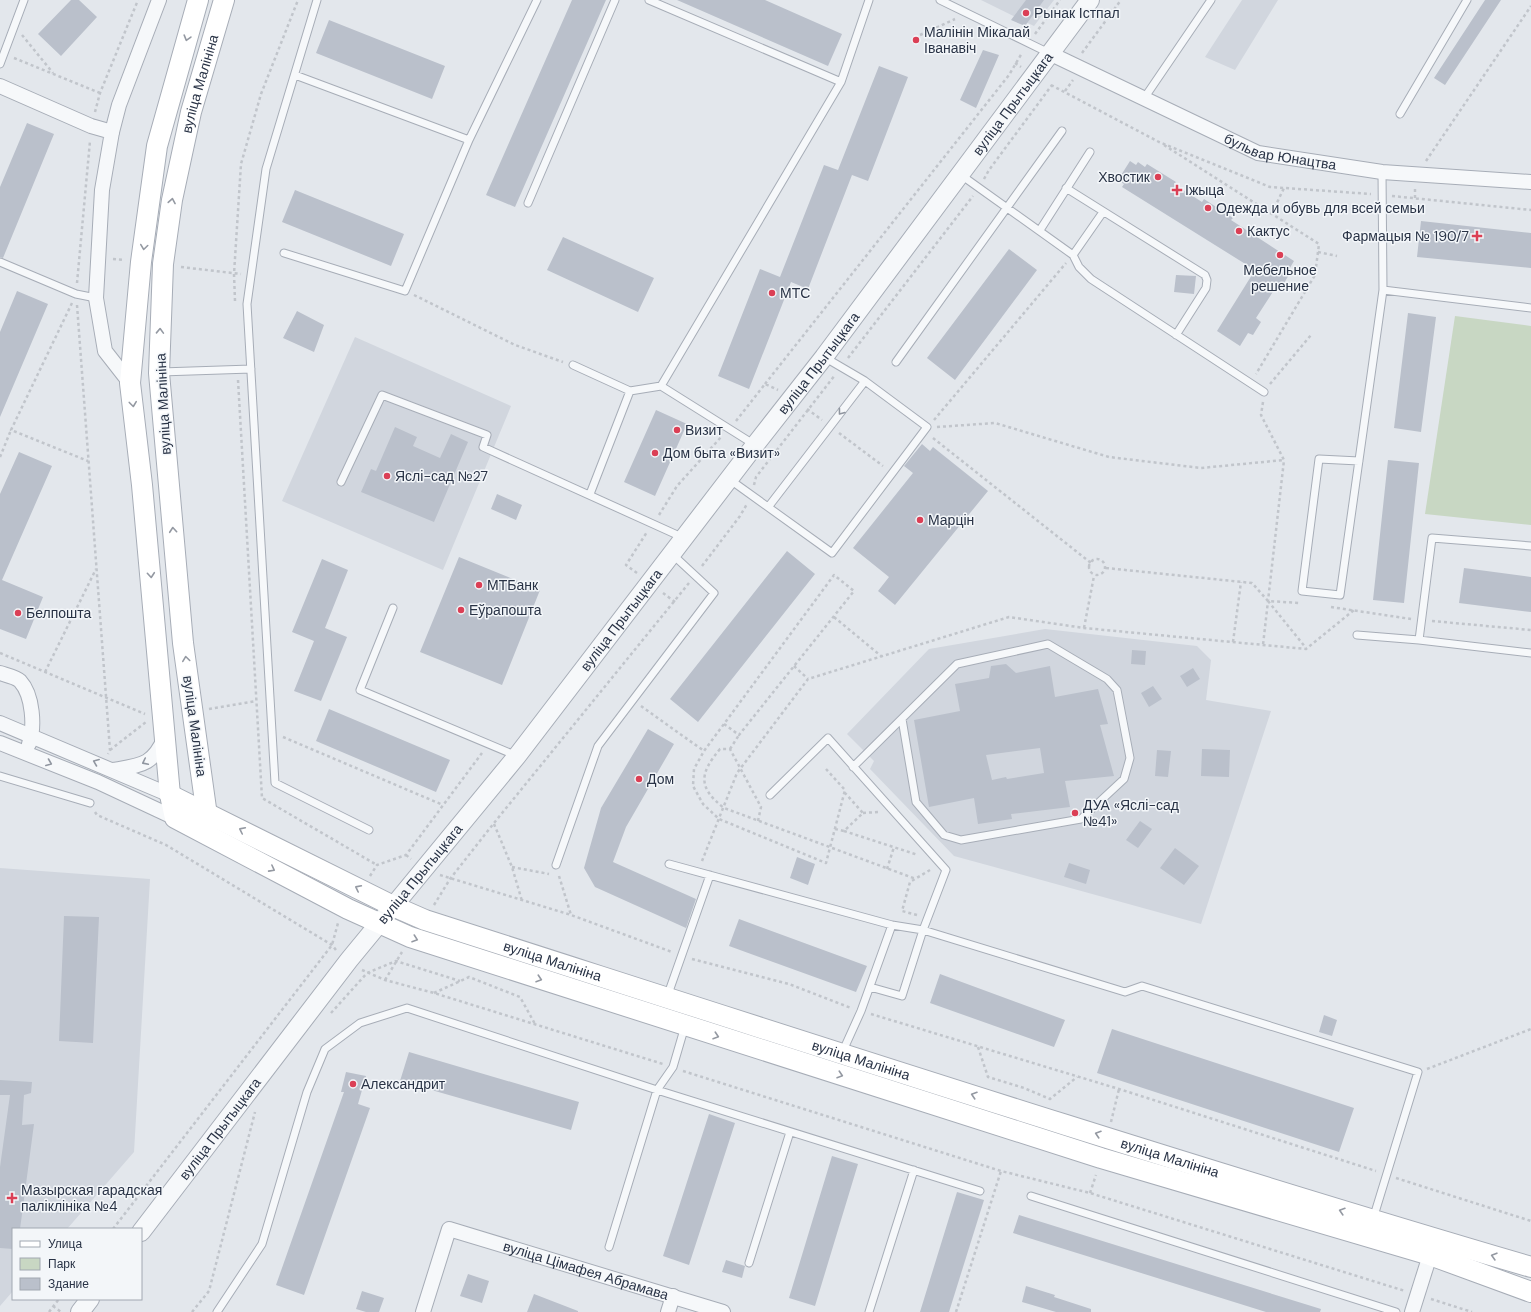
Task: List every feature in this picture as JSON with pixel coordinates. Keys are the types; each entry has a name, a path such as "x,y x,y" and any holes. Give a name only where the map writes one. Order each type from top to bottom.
{"main road":[{"name":"вуліца Малініна","path":"198,0 157,146 142,262 130,383 142,485 158,716 165,736 170,795 175,818 348,909 410,937 664,1008 842,1053 1372,1220 1531,1267"},
{"name":"вуліца Малініна","path":"210,837 183,643 159,372 163,264 172,200 191,112 224,0"},
{"name":"вуліца Малініна","path":"170,795 362,889 393,906 425,920 664,1008 685,1026 1101,1158 1430,1255 1531,1290"}],"street":[{"path":"130,383 105,351 96,298 102,190 112,132 119,105 159,0"},
{"name":"вуліца Прытыцкага","path":"142,1231 349,960 517,756 824,357 961,175 1049,53 1090,0"},
{"name":"бульвар Юнацтва","path":"1049,53 1078,65 1258,153 1382,172 1531,182"},
{"path":"0,86 91,126 112,132"},
{"path":"0,672 20,681 29,697 32,736 25,753"},
{"path":"0,723 170,795"},
{"path":"109,768 134,766 149,761 159,751 165,736"},
{"path":"0,743 98,782 175,818"},
{"name":"вуліца Цімафея Абрамава","path":"422,1312 450,1229 723,1312"},
{"path":"1412,1312 1430,1255"},
{"path":"668,1312 673,1296"},
{"path":"80,1312 89,1300"}],"lane":[{"path":"0,64 24,0"},
{"path":"317,0 266,169 248,304 275,783 369,830"},
{"path":"284,253 404,291 469,140 537,0"},
{"path":"528,203 615,0"},
{"path":"649,0 841,82"},
{"path":"661,386 841,82 869,0"},
{"path":"940,0 1049,53"},
{"path":"1145,98 1211,0"},
{"path":"1400,114 1467,0"},
{"path":"295,75 469,140"},
{"path":"896,362 1062,131"},
{"path":"1040,230 1090,152"},
{"path":"1359,461 1319,459 1302,591 1340,595 1359,461 1383,290 1382,172"},
{"path":"961,175 1040,230 1072,255 1079,267 1091,279 1264,392"},
{"path":"1066,188 1102,212 1205,275 1207,280 1206,288 1176,335"},
{"path":"1072,255 1102,212"},
{"path":"1,264 76,294 96,298"},
{"path":"1383,290 1531,308"},
{"path":"729,479 832,553 926,429 865,381 840,368 824,357"},
{"path":"572,365 630,391 661,386 755,445"},
{"path":"159,372 251,369"},
{"path":"768,506 865,381"},
{"path":"590,494 630,391"},
{"path":"342,482 382,395 487,435 483,448 590,494 684,538"},
{"path":"1419,640 1432,538 1531,546"},
{"path":"556,866 598,746 714,593 672,554"},
{"path":"393,608 360,690 517,756"},
{"path":"1358,635 1419,640 1531,653"},
{"path":"854,767 902,719 957,664 1048,644 1107,679 1117,690 1130,758 1124,779 1081,819 960,840 944,835 916,802 902,719"},
{"path":"770,795 828,738 946,870 923,930 902,996 870,987"},
{"path":"0,776 90,803"},
{"path":"668,864 892,926 923,930 1125,992 1142,986 1418,1072 1372,1220"},
{"path":"664,1008 710,875"},
{"path":"842,1053 861,1011 892,926"},
{"path":"221,1311 262,1244 307,1092 325,1050 360,1023 407,1008 657,1090 980,1191"},
{"path":"608,1247 657,1090 673,1068 685,1026"},
{"path":"749,1263 790,1132"},
{"path":"869,1312 914,1170"},
{"path":"1031,1196 1396,1312"}],"path":[{"path":"109,768 110,750 76,294 91,126 100,93 138,0"},
{"path":"765,384 1009,75 1028,42 1060,0"},
{"path":"1065,91 1074,78 1083,49 1121,0"},
{"path":"1415,198 1417,174 1531,6"},
{"path":"920,35 968,13"},
{"path":"22,35 53,74"},
{"path":"4,54 100,93"},
{"path":"425,920 450,879 695,575 740,516 752,495 756,477 980,187 989,170 1052,86"},
{"path":"1159,142 1319,244 1315,275 1250,383"},
{"path":"1272,213 1284,188"},
{"path":"1318,252 1337,256"},
{"path":"926,429 1072,255"},
{"path":"404,291 515,345 572,365"},
{"path":"0,457 11,430 76,294"},
{"path":"1264,392 1311,335"},
{"path":"808,410 893,473"},
{"path":"1261,415 1284,460 1263,645"},
{"path":"926,429 995,423 1109,458 1201,468 1284,460"},
{"path":"926,429 1091,563"},
{"path":"11,430 88,461"},
{"path":"1091,563 1095,560 1100,560 1106,566 1103,573 1094,576"},
{"path":"1084,628 1094,576 1090,570 1091,563"},
{"path":"44,672 96,569"},
{"path":"730,749 739,735 854,591 834,575 704,751 694,769 693,786 703,804 719,818 826,863 845,792"},
{"path":"1233,642 1241,582"},
{"path":"1268,601 1306,649"},
{"path":"698,872 740,769 808,679 1009,617 1084,628 1306,649 1354,610"},
{"path":"834,617 880,656"},
{"path":"0,653 106,697 158,716"},
{"path":"794,666 808,679"},
{"path":"632,700 704,751"},
{"path":"193,711 256,701"},
{"path":"110,750 158,716"},
{"path":"724,724 739,735"},
{"path":"258,726 443,804"},
{"path":"362,889 377,865 406,855 488,744"},
{"path":"730,749 720,749 709,762 703,778 706,789 724,808 916,879"},
{"path":"730,749 761,807 758,821"},
{"path":"826,769 863,813"},
{"path":"90,803 97,815 166,845 332,945 367,973 385,980 434,993 1001,1171 1090,1193 1472,1312"},
{"path":"844,831 863,813 878,811 883,816"},
{"path":"494,823 512,867 522,900"},
{"path":"835,829 923,857 913,847"},
{"path":"887,869 894,847"},
{"path":"406,855 423,869 450,879 571,915 683,956 789,984 861,1011 1078,1077 1531,1221"},
{"path":"556,866 571,915"},
{"path":"512,867 560,876"},
{"path":"922,916 902,911 910,882 930,869 934,877"},
{"path":"113,1228 332,945 336,926 348,909"},
{"path":"385,980 410,937"},
{"path":"331,1014 367,973 396,961 460,981"},
{"path":"434,993 469,977 520,997 536,1025"},
{"path":"1418,1072 1531,1029"},
{"path":"977,1046 988,1077 1024,1088 1050,1099 1078,1077"},
{"path":"192,1312 209,1291 255,1110"},
{"path":"956,1312 1001,1171"},
{"path":"49,1312 58,1300"},
{"path":"53,1306 61,1312"}],"shaded area":[{"name":"Рынак Істпал","path":"981,0 1054,0 1034,26"},
{"path":"1242,0 1278,0 1235,70 1205,57"},
{"name":"Яслі-сад №27","path":"355,337 511,406 443,570 282,501"},
{"name":"ДУА «Яслі-сад №41»","path":"1045,629 1197,646 1211,660 1206,700 1271,711 1201,924 954,856 870,769 874,761 847,734 929,649"},
{"path":"0,868 150,879 134,1152 68,1228 12,1228 12,1292 0,1306"}],"green space":[{"path":"1455,316 1531,326 1531,525 1425,514"}],"building":[{"path":"71,0 79,0 97,17 61,56 38,34"},
{"path":"572,0 606,0 515,207 486,195"},
{"path":"677,0 765,0 842,34 828,66"},
{"path":"1026,0 1044,0 1025,26 1011,20"},
{"path":"1485,0 1501,0 1445,85 1434,78"},
{"path":"329,20 445,66 432,99 316,53"},
{"path":"983,50 999,55 976,108 960,100"},
{"path":"879,66 908,77 868,181 852,175 808,289 791,282 749,389 718,376 760,269 780,277 824,165 838,170"},
{"path":"27,123 54,134 3,258 0,257 0,187"},
{"path":"1130,161 1136,165 1138,162 1145,167 1147,164 1176,182 1174,184 1202,202 1204,199 1233,218 1231,220 1294,261 1288,271 1290,273 1280,290 1276,287 1256,318 1261,322 1253,335 1248,333 1240,346 1217,331 1255,270 1122,187 1124,184 1118,180"},
{"path":"295,190 404,234 391,266 282,222"},
{"path":"1421,221 1531,233 1531,268 1417,257"},
{"path":"563,237 654,278 638,312 547,270"},
{"path":"1009,249 1037,270 955,380 927,358"},
{"path":"1176,275 1196,276 1194,294 1174,292"},
{"path":"17,291 48,304 0,417 0,332"},
{"path":"297,311 324,325 314,352 283,338"},
{"path":"1408,313 1436,317 1421,432 1394,428"},
{"name":"Дом быта «Визит»","path":"656,410 687,424 655,496 624,482"},
{"path":"395,427 417,437 413,446 440,458 451,434 468,442 434,522 361,492 371,469 376,471"},
{"name":"Марцін","path":"922,444 930,451 933,447 988,491 895,605 878,591 889,577 853,548 913,473 904,466"},
{"path":"19,452 52,466 2,580 43,597 26,639 0,629 0,494"},
{"path":"1388,460 1419,463 1404,603 1373,600"},
{"path":"497,494 522,505 516,520 491,509"},
{"path":"787,551 815,574 698,722 670,699"},
{"path":"459,557 540,590 502,685 420,652"},
{"path":"322,559 348,570 325,628 347,637 321,701 294,691 314,641 292,632"},
{"path":"1464,568 1531,577 1531,612 1459,603"},
{"path":"1132,650 1146,651 1145,665 1131,664"},
{"name":"ДУА «Яслі-сад №41»","path":"1006,664 1016,673 1050,666 1055,697 1098,689 1108,724 1100,725 1114,776 1065,781 1070,807 1011,814 1012,819 978,824 974,798 929,807 914,720 960,711 955,684 989,678 991,666","holes":["1040,748 1044,773 992,780 986,755"]},
{"path":"1193,668 1200,679 1187,687 1180,676"},
{"path":"1153,686 1162,699 1149,707 1141,693"},
{"path":"329,709 450,760 436,792 316,741"},
{"path":"648,729 674,744 626,827 613,862 696,899 686,928 595,887 584,868 601,808"},
{"path":"1202,749 1230,750 1229,777 1201,776"},
{"path":"1157,750 1171,751 1168,777 1155,776"},
{"path":"1140,821 1152,829 1138,848 1126,840"},
{"path":"1175,848 1199,866 1184,885 1160,868"},
{"path":"797,857 815,864 808,885 790,878"},
{"path":"1069,863 1090,870 1086,884 1064,877"},
{"path":"64,916 99,917 93,1043 59,1041"},
{"path":"739,919 867,966 856,992 729,946"},
{"path":"940,974 1065,1020 1054,1047 930,1003"},
{"path":"1324,1015 1337,1020 1332,1036 1319,1032"},
{"path":"1112,1029 1354,1108 1339,1152 1097,1073"},
{"path":"409,1052 579,1102 571,1130 400,1081"},
{"path":"346,1072 366,1076 358,1104 370,1108 304,1295 276,1285 344,1092 341,1092"},
{"name":"Мазырская гарадская паліклініка №4","path":"0,1080 32,1082 31,1093 24,1095 22,1125 34,1124 20,1228 12,1228 12,1249 0,1248 0,1167 10,1095 0,1095"},
{"path":"709,1114 735,1123 689,1265 663,1256"},
{"path":"832,1156 858,1164 815,1306 789,1298"},
{"path":"957,1192 984,1200 949,1312 920,1312"},
{"path":"1019,1215 1321,1309 1320,1312 1266,1312 1013,1233"},
{"path":"726,1260 745,1266 742,1278 722,1272"},
{"path":"468,1274 489,1281 482,1303 460,1296"},
{"path":"1026,1286 1091,1309 1091,1312 1056,1312 1022,1302"},
{"path":"362,1291 384,1298 379,1312 366,1312 356,1309"},
{"path":"534,1294 578,1311 578,1312 527,1312"}],"place":[{"name":"Рынак Істпал","path":"1026,13"},
{"name":"Малінін Мікалай Іванавіч","path":"916,40"},
{"name":"Хвостик","path":"1158,177"},
{"name":"Іжыца","path":"1177,190"},
{"name":"Одежда и обувь для всей семьи","path":"1208,208"},
{"name":"Кактус","path":"1239,231"},
{"name":"Фармацыя № 190/7","path":"1477,236"},
{"name":"Мебельное решение","path":"1280,255"},
{"name":"МТС","path":"772,293"},
{"name":"Визит","path":"677,430"},
{"name":"Дом быта «Визит»","path":"655,453"},
{"name":"Яслі-сад №27","path":"387,476"},
{"name":"Марцін","path":"920,520"},
{"name":"МТБанк","path":"479,585"},
{"name":"Еўрапошта","path":"461,610"},
{"name":"Белпошта","path":"18,613"},
{"name":"Дом","path":"639,779"},
{"name":"ДУА «Яслі-сад №41»","path":"1075,813"},
{"name":"Александрит","path":"353,1084"},
{"name":"Мазырская гарадская паліклініка №4","path":"12,1198"}]}
